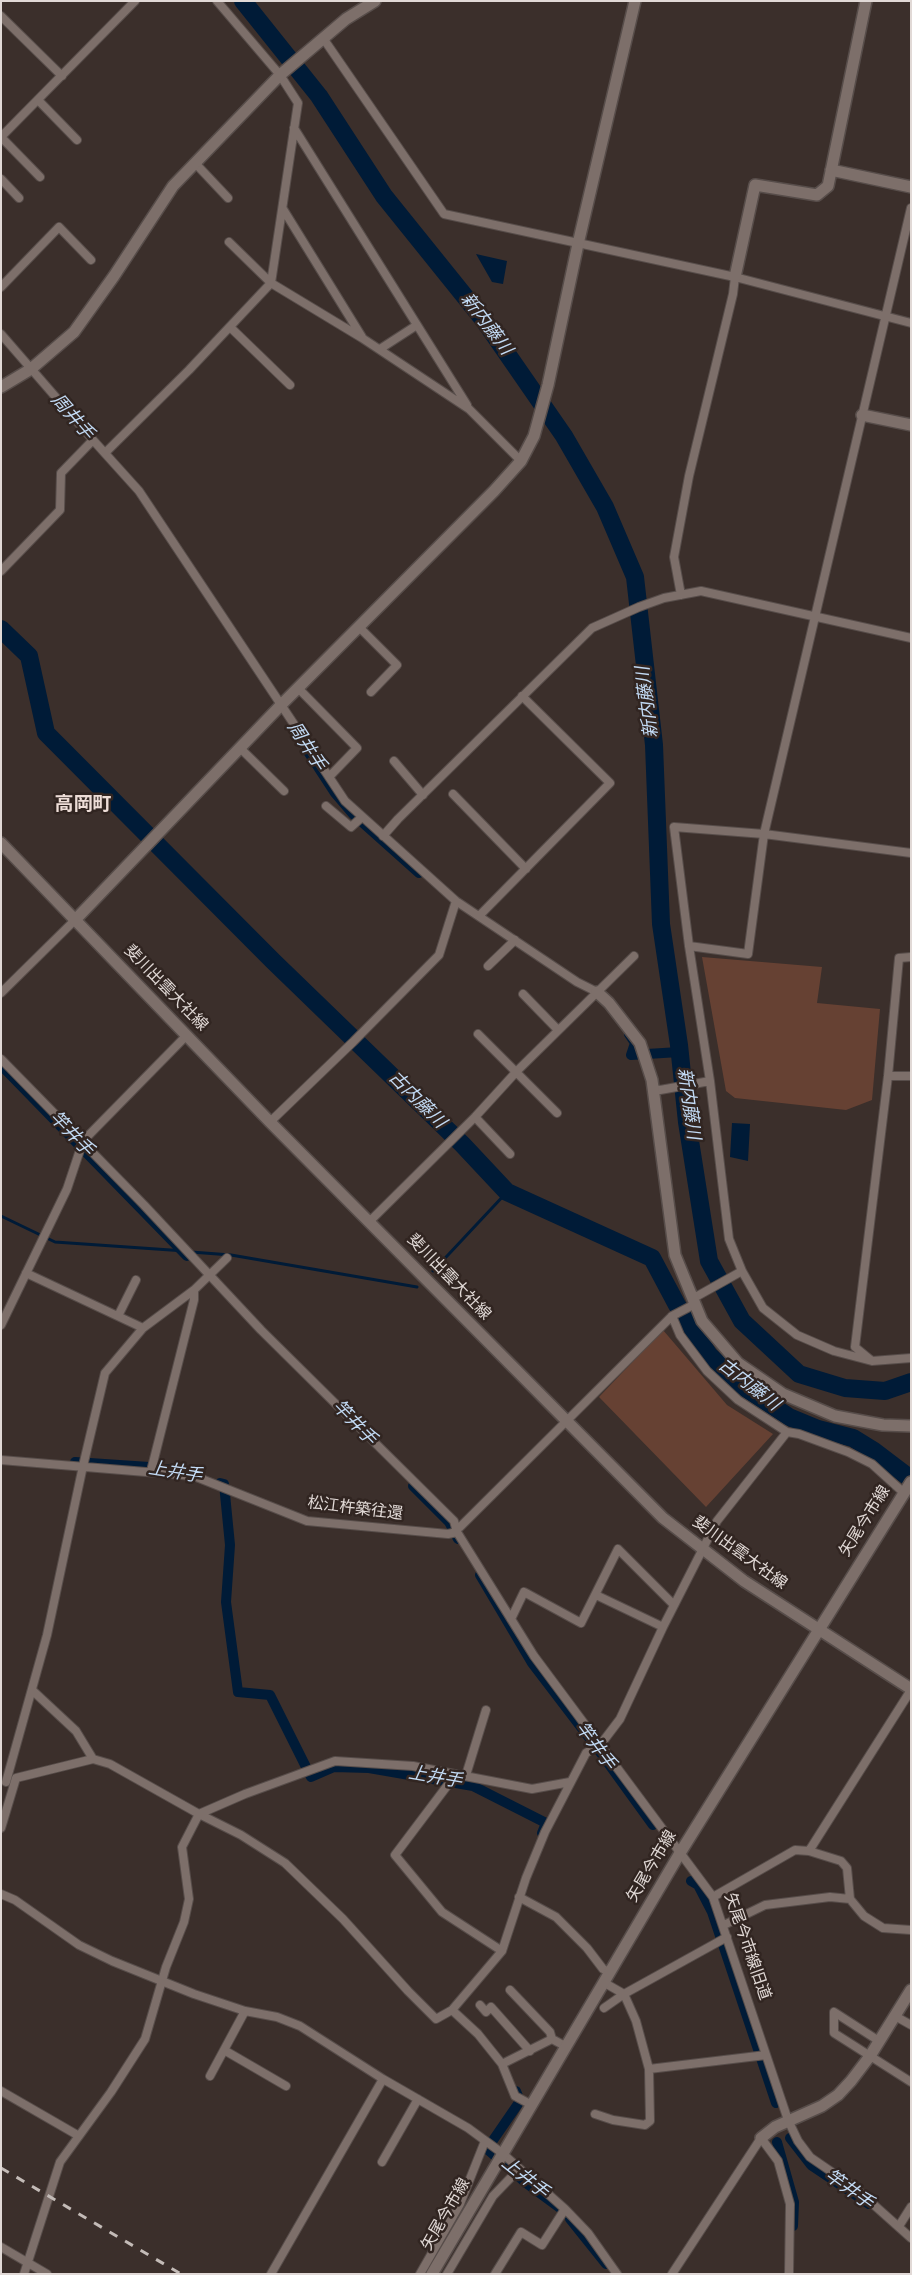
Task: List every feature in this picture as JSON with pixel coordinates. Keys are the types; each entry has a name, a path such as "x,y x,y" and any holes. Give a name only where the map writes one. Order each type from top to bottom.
{"street":[{"path":"40,177 1,137 135,1"},
{"path":"105,453 189,370 271,283 298,103 280,75 217,1"},
{"path":"1,387 31,369 74,332 114,276 172,186 280,75 346,19 375,1"},
{"path":"1,993 76,919 282,704 494,492 521,461 534,436 548,385 578,244 635,1"},
{"path":"681,595 674,557 689,476 733,294 755,185 817,195 828,186 866,1"},
{"path":"1,16 62,76"},
{"path":"323,38 444,214 735,277 879,313 886,317 911,323"},
{"path":"38,100 77,140"},
{"path":"294,128 469,408 521,461"},
{"path":"195,163 228,198"},
{"path":"831,170 911,187"},
{"path":"1,179 19,198"},
{"path":"689,946 748,954 764,834 911,208"},
{"path":"283,209 362,338"},
{"path":"1,287 60,226 91,260"},
{"path":"229,242 271,283 362,338 469,408"},
{"path":"380,350 417,325"},
{"path":"230,326 290,385"},
{"path":"1,334 139,491 246,654 282,704 344,801 456,901 577,982 597,992 610,1003 640,1043 657,1090 676,1254 702,1320 738,1362 783,1394 835,1416 883,1425 911,1426"},
{"path":"862,415 911,425"},
{"path":"1,571 60,510 61,473 93,440"},
{"path":"383,836 423,794 592,628 664,598 701,590 816,618 911,638"},
{"path":"359,626 397,665 371,692"},
{"path":"298,688 357,748 329,777"},
{"path":"479,916 610,783 522,696"},
{"path":"240,748 284,791"},
{"path":"394,761 423,794"},
{"path":"453,794 526,869"},
{"path":"326,806 351,827 362,817"},
{"path":"911,853 764,834 674,827 729,1239 742,1271 763,1308 797,1335 834,1351 872,1361 911,1358"},
{"name":"斐川出雲大社線","path":"1,843 270,1122 663,1518 744,1581 911,1690"},
{"path":"270,1122 354,1042 439,955 456,901"},
{"path":"488,966 515,940"},
{"path":"370,1221 476,1117 517,1071 634,956"},
{"path":"872,1361 855,1347 888,1076 899,958 911,957"},
{"path":"523,994 558,1030"},
{"path":"1,1325 67,1189 83,1141 187,1034"},
{"path":"478,1034 557,1113"},
{"path":"1,1059 83,1141 286,1356 454,1521 457,1530 534,1656 601,1744"},
{"path":"888,1076 911,1076"},
{"path":"657,1090 708,1081"},
{"path":"476,1117 510,1154"},
{"path":"4,1782 47,1635 105,1373 143,1328 194,1290 227,1258"},
{"path":"457,1530 672,1316 742,1271"},
{"path":"26,1273 143,1328"},
{"path":"118,1316 136,1280"},
{"path":"152,1471 194,1300 194,1290"},
{"path":"672,1316 680,1336 707,1371 738,1400 787,1432 848,1452 872,1464 904,1493"},
{"path":"4,1782 93,1759 110,1764 241,1835 285,1863 302,1877 436,2019 452,2010 502,1951 519,1897 545,1832 570,1782 586,1753 601,1744 620,1719 701,1548 717,1521 787,1432"},
{"name":"松江杵築往還","path":"1,1460 152,1471 194,1476 307,1521 448,1534 457,1530"},
{"name":"矢尾今市線","path":"432,2274 530,2104 680,1853 911,1482"},
{"path":"511,1619 524,1592 582,1624 618,1549 674,1605"},
{"path":"596,1595 663,1627"},
{"path":"32,1690 76,1731 93,1759"},
{"path":"809,1851 911,1690"},
{"path":"466,1775 486,1710"},
{"name":"矢尾今市線旧道","path":"601,1744 713,1897 724,1925 788,2120"},
{"path":"24,2274 60,2162 111,2092 145,2039 162,1980 184,1922 189,1899 182,1847 200,1814 245,1794 335,1760 413,1766 532,1789 570,1782"},
{"path":"456,1774 395,1855 442,1912 502,1951"},
{"path":"1,1828 16,1778"},
{"path":"713,1897 795,1850 809,1851 841,1861 847,1868 850,1899 864,1916 883,1928 911,1930"},
{"path":"1,1894 15,1900 79,1946 112,1961 246,2011 277,2017 300,2026 468,2128 502,2153 565,2209 588,2233 616,2274"},
{"path":"519,1897 556,1917 587,1948 603,1969 609,1972"},
{"path":"724,1925 765,1906 808,1898 830,1897 850,1899"},
{"path":"604,2008 624,1994 727,1937"},
{"path":"595,2114 613,2120 645,2125 650,2121 649,2069 636,2021 624,1994 603,1982"},
{"path":"510,1990 550,2032 552,2039 565,2046"},
{"path":"672,2274 761,2138 774,2127 822,2106 852,2081 870,2056 911,1990"},
{"path":"480,2005 486,2012 491,2007 530,2051"},
{"path":"452,2010 478,2034 502,2064 515,2096 530,2104"},
{"path":"210,2076 246,2011"},
{"path":"879,2041 834,2012 834,2033 911,2082"},
{"path":"895,2016 911,2025"},
{"path":"502,2064 552,2039"},
{"path":"224,2050 286,2086"},
{"path":"649,2069 766,2054"},
{"path":"271,2274 383,2078"},
{"path":"1,2091 80,2136"},
{"path":"382,2162 418,2099"},
{"path":"788,2120 798,2141 810,2157 855,2188 911,2238"},
{"path":"761,2138 778,2161 790,2204 789,2274"},
{"path":"420,2274 460,2204 484,2141"},
{"path":"447,2274 493,2196 519,2169"},
{"path":"899,2226 911,2208"},
{"path":"495,2274 521,2232 542,2244 565,2209"},
{"path":"1,2247 46,2274"}],"shaded area":[{"path":"702,957 822,967 817,1003 880,1009 872,1100 846,1110 735,1098 726,1091"},
{"path":"663,1330 727,1405 773,1434 706,1507 599,1397"}],"water":[{"path":"476,254 507,261 503,284 492,282"},
{"path":"732,1123 750,1124 748,1161 730,1157"}],"waterway":[{"name":"新内藤川","path":"243,1 319,96 384,196 483,319 564,436 605,507 635,577 654,745 661,924 679,1045 687,1122 709,1261 742,1321 799,1374 845,1388 885,1391 911,1382"},
{"name":"古内藤川","path":"1,629 29,656 46,733 273,961 462,1144 507,1192 652,1258 677,1305 709,1355 742,1386 789,1417 818,1429 853,1438 874,1451 911,1479"},
{"name":"周井手","path":"307,750 335,793 353,814 419,873"},
{"name":"周井手","path":"629,1034 635,1043 631,1055 679,1052"},
{"name":"竿井手","path":"1,1065 187,1256"},
{"path":"433,1271 507,1192"},
{"path":"1,1216 55,1242 185,1251"},
{"path":"191,1252 231,1255 417,1287"},
{"name":"上井手","path":"75,1462 149,1467 194,1473"},
{"name":"上井手","path":"220,1483 224,1484 230,1545 226,1602 238,1692 270,1695 311,1777 334,1767 369,1768 473,1786 546,1823 542,1833"},
{"name":"竿井手","path":"413,1486 449,1522 458,1539"},
{"name":"竿井手","path":"480,1575 532,1663 653,1825"},
{"name":"竿井手","path":"691,1881 698,1885 712,1912 776,2103"},
{"name":"上井手","path":"516,2091 520,2101 487,2149 526,2183 560,2208"},
{"name":"竿井手","path":"790,2138 811,2165 869,2204"},
{"path":"777,2142 794,2202 793,2226"},
{"name":"上井手","path":"570,2219 606,2264"}],"railway":[{"path":"1,2168 181,2274"}],"district":[{"name":"高岡町","path":"83,806"}]}
